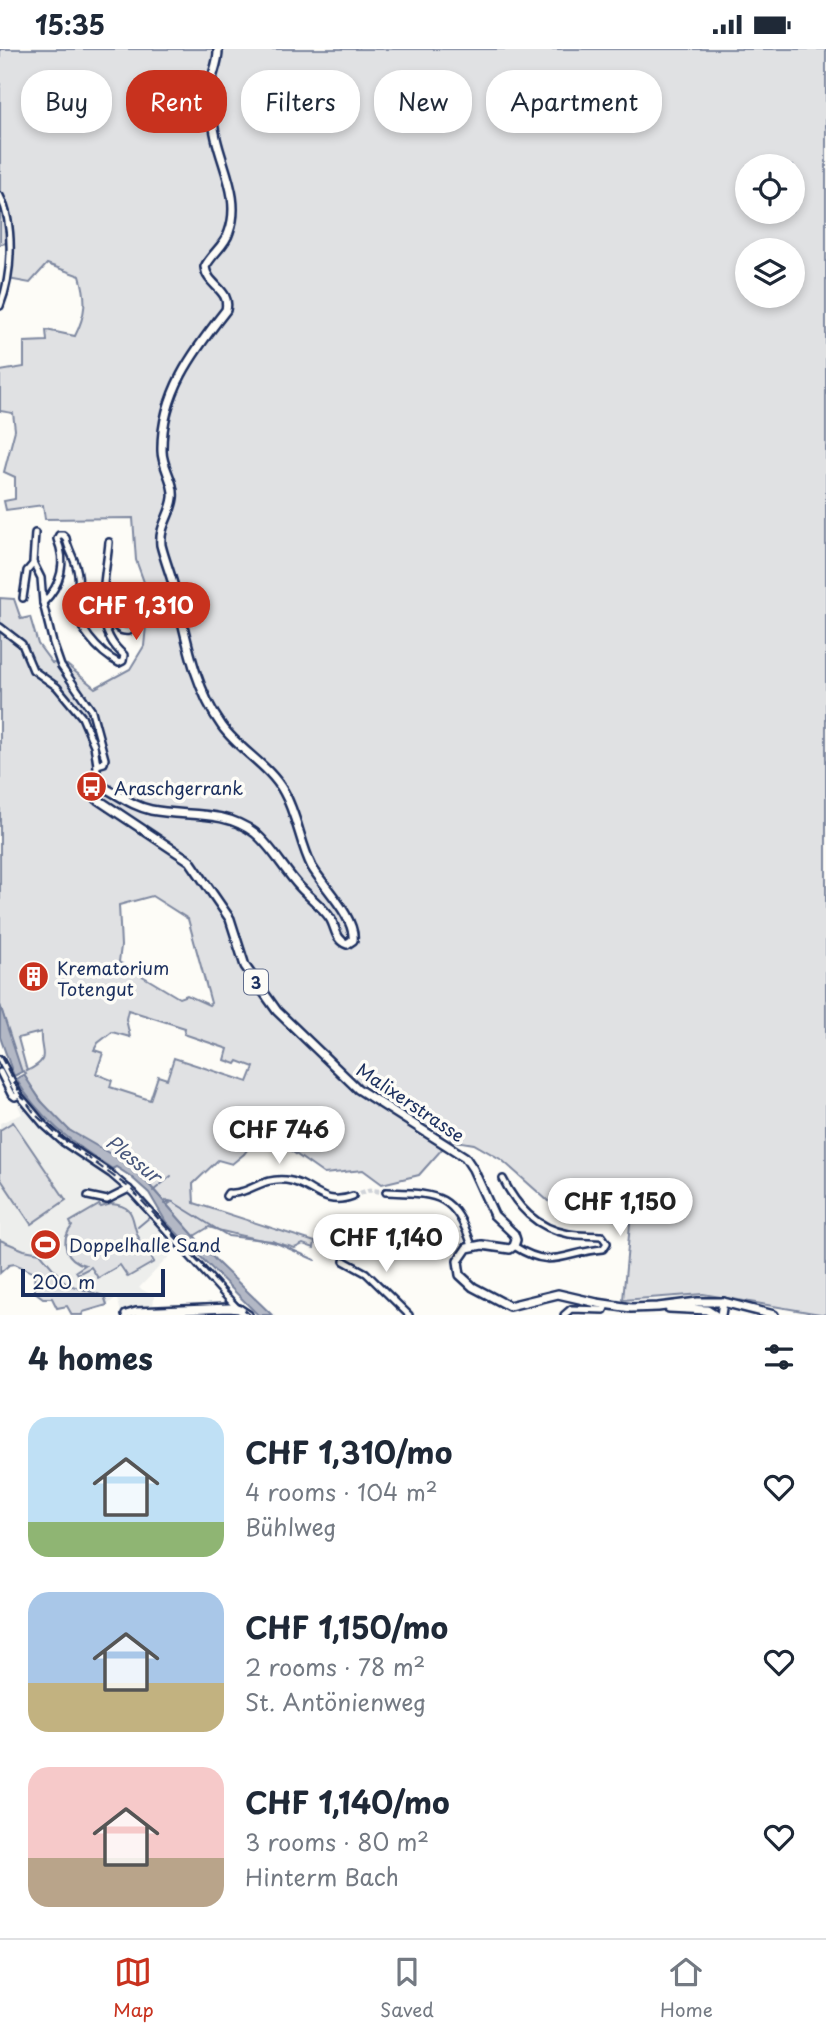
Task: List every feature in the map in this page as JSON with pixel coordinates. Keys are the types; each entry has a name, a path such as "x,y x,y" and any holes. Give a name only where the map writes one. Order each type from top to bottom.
{"main road":[{"path":"99,791 107,789 128,802 148,809 215,816 243,825 260,838 299,885 327,913 340,941 347,944 353,940 353,931 338,903 310,861 282,787 235,742 209,706 188,643 161,545 161,529 173,497 162,454 169,404 184,367 226,310 228,303 219,288 208,280 205,267 229,234 233,207 228,177 215,135 210,96 209,85 218,60 218,49"},
{"name":"Malixerstrasse","path":"99,791 97,799 102,805 190,862 230,919 248,970 286,1020 358,1089 465,1157 494,1215 515,1236 514,1246"},
{"path":"514,1246 508,1250 482,1245 464,1250 459,1258 460,1275 469,1285 502,1304 517,1306 558,1294 606,1305 707,1310 715,1315"},
{"path":"658,1307 723,1302 774,1315"},
{"path":"721,1315 723,1302"},
{"path":"126,1315 136,1312 206,1312 237,1308 248,1315"}],"street":[{"path":"0,196 5,209 10,260 6,290 0,306"},
{"path":"35,533 33,564 41,578 43,603 60,663 95,717 105,759 104,763 97,765"},
{"path":"43,603 56,586 61,571 62,553 57,538 63,535 78,574 75,602 80,623 99,647 114,660 121,662 124,657 110,638 102,617 109,543"},
{"path":"23,598 27,571 33,564"},
{"path":"102,607 109,610 118,628 129,631 134,623 129,596"},
{"path":"0,627 22,644 33,670 57,687 80,713 90,735 97,765 96,783 99,791"},
{"path":"0,1059 19,1095 56,1136 128,1189 237,1308"},
{"path":"0,1072 11,1094 15,1097 19,1095"},
{"path":"226,1195 243,1192 261,1182 286,1179 330,1199 340,1200 353,1196"},
{"path":"503,1179 518,1206 536,1221 565,1233 602,1236 607,1243 603,1249 582,1251 551,1260 539,1258 514,1246"},
{"path":"88,1196 107,1201 128,1189"},
{"path":"386,1192 428,1194 444,1200 458,1214 472,1246"},
{"path":"344,1261 366,1273 409,1315"},
{"path":"564,1315 571,1309 604,1310 606,1305"}],"shaded area":[{"path":"0,49 826,49 826,1315 703,1294 623,1300 630,1224 548,1201 502,1160 474,1144 450,1140 419,1175 382,1184 363,1170 324,1174 270,1136 259,1134 244,1154 232,1164 218,1160 193,1184 194,1203 315,1242 314,1248 303,1244 295,1248 209,1227 194,1236 167,1205 170,1203 167,1200 164,1202 136,1172 74,1134 44,1105 19,1067 0,1005 0,598 14,599 21,619 30,617 38,644 52,663 67,665 95,688 130,669 144,646 149,596 136,560 133,518 45,519 43,505 6,510 4,501 15,499 15,477 4,472 15,430 13,413 0,411 0,371 24,367 24,342 47,341 46,330 75,336 83,313 84,299 80,276 47,264 30,283 8,279 8,243 0,244","holes":["152,896 188,919 211,1003 209,1005 187,995 179,998 119,962 119,905","128,1010 185,1028 184,1034 228,1049 225,1060 254,1067 248,1082 174,1058 167,1079 158,1076 150,1100 110,1087 112,1080 96,1074 103,1053 94,1050 98,1043 112,1032 130,1037 126,1019","41,1032 42,1059 27,1071 18,1038"]},
{"path":"0,1005 22,1072 14,1076 0,1037"},
{"path":"24,1075 41,1101 69,1130 121,1160 144,1179 218,1263 272,1315 258,1315 166,1222 149,1193 130,1176 116,1167 112,1169 94,1157 46,1118 16,1079"},
{"path":"20,1100 42,1126 121,1184 181,1244 139,1288 154,1296 153,1309 121,1312 117,1297 107,1305 104,1296 66,1284 40,1253 0,1240 0,1123 22,1114 17,1103"},
{"path":"13,1122 66,1200 31,1224 0,1178 0,1130"},
{"path":"111,1204 126,1208 132,1215 138,1239 144,1249 135,1257 147,1250 154,1262 128,1277 120,1265 98,1278 91,1267 78,1274 76,1271 85,1265 69,1255 65,1244 72,1226 70,1222 99,1205 101,1207"},
{"path":"0,1240 40,1253 66,1284 104,1296 107,1305 83,1312 82,1315 72,1315 67,1306 57,1308 52,1298 43,1298 35,1292 34,1273 15,1264 9,1265 0,1273"}],"waterway":[{"name":"Plessur","path":"153,1191 171,1176"},
{"path":"165,1204 173,1202 228,1236 272,1241 315,1260"},
{"path":"138,1227 150,1217"}],"tunnel":[{"path":"353,1196 369,1190 386,1192"}],"railway":[{"path":"0,1055 23,1099"},
{"path":"19,1092 35,1114 57,1135 131,1189 250,1315"}],"place":[{"name":"Araschgerrank","path":"91,787"},
{"name":"Krematorium Totengut","path":"34,977"},
{"name":"Doppelhalle Sand","path":"46,1244"}]}
